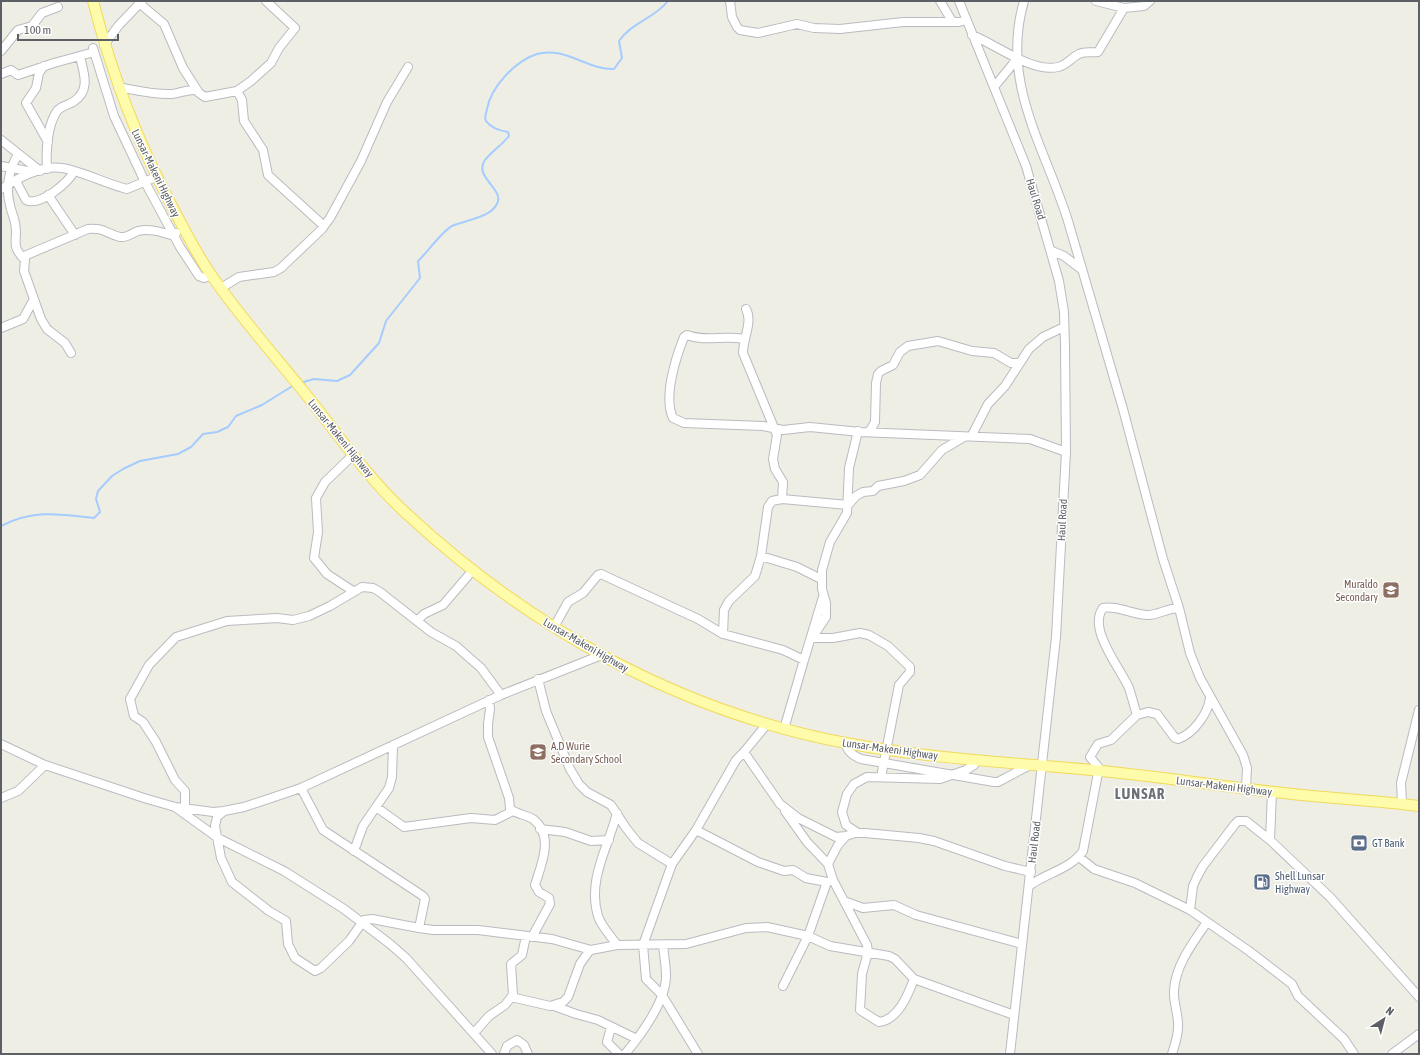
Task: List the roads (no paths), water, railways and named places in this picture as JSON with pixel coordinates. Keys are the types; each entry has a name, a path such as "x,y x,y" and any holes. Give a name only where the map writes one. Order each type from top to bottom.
{"main road":[{"name":"Lunsar-Makeni Highway","path":"93,1 104,45 141,146 184,229 212,276 221,288 353,455 406,514 473,570 515,602 600,656 672,690 767,724 845,743 977,760 1054,766 1272,792 1419,806"}],"street":[{"path":"104,45 118,25 141,2 167,29 183,68 201,95 211,97 237,92 268,67 295,28 266,1"},
{"path":"730,1 732,17 737,27 740,30 758,33 797,24 814,28 840,29 903,22 959,22 966,20"},
{"path":"940,1 952,21"},
{"name":"Haul Road","path":"959,1 1026,166 1052,251 1062,296 1064,327 1066,452 1056,637 1043,766 1010,1054"},
{"path":"1096,1 1114,3 1124,8 1144,6 1150,1"},
{"path":"1026,2 1019,16 1017,59 1023,96 1031,124 1061,198 1124,409 1163,560 1179,608 1190,653 1210,698 1245,762 1247,768 1246,788"},
{"path":"1,50 18,30 32,26 42,13 58,7"},
{"path":"972,36 1004,50 1017,59 1049,68 1058,67 1079,54 1098,52 1124,8"},
{"path":"1,74 11,70 18,75 44,66 80,57 93,50 114,116 145,182 199,276 204,278 212,276"},
{"path":"40,171 54,116 58,110 79,97 85,87 85,77 80,57"},
{"path":"994,87 1017,59"},
{"path":"44,66 39,73 36,88 26,103 48,142"},
{"path":"221,288 239,277 274,272 281,268 324,226 361,160 387,102 408,67"},
{"path":"118,86 140,91 171,94 189,90 197,90"},
{"path":"237,92 242,100 244,121 263,150 268,175 324,226"},
{"path":"1,140 40,171"},
{"path":"18,154 10,168 8,185 9,204 16,224 15,244 25,260 24,271 34,301 47,329 61,339 71,353"},
{"path":"1,166 40,171 62,168 127,189 156,177"},
{"path":"8,185 40,171"},
{"path":"8,185 29,202 48,195 63,187 74,172"},
{"path":"48,195 75,235"},
{"path":"22,257 88,229 97,228 121,237 129,236 138,231 148,230 160,231 171,235 184,229"},
{"path":"1052,251 1064,256 1082,269"},
{"path":"1,328 23,319 34,301"},
{"path":"746,309 750,318 744,339 743,353 752,372 760,397 768,411 777,439 774,447 774,464 775,469 783,482 782,499"},
{"path":"848,505 856,496 863,492 873,491 878,486 920,476 942,450 968,436 988,404 1005,386 1019,362 1029,349 1043,337 1064,327"},
{"path":"744,339 735,337 696,338 687,335 684,337 676,362 671,388 671,413 676,420 684,423 763,426 783,430 810,427 858,432 910,433 1000,439 1030,439 1066,452"},
{"path":"869,432 875,422 876,383 878,374 893,365 900,352 908,346 938,341 963,349 994,353 1011,363 1019,362"},
{"path":"784,729 812,638 826,617 827,610 821,579 824,558 830,542 845,517 848,505 849,468 858,432"},
{"path":"353,455 325,482 316,498 318,532 314,558 327,574 353,591"},
{"path":"723,634 724,610 729,601 755,576 761,556 768,507 772,501 782,499 848,505"},
{"path":"761,556 797,567 821,579"},
{"path":"417,621 424,614 443,605 473,570"},
{"path":"554,627 568,602 583,593 598,575 601,574 698,619 723,634 776,648 804,660"},
{"path":"185,807 185,791 178,785 156,742 143,722 134,716 130,699 149,665 176,637 200,628 241,619 277,618 293,620 309,616 330,606 362,587 373,588 431,632 456,646 481,668 501,694"},
{"path":"1137,715 1129,688 1103,643 1099,627 1101,612 1103,608 1110,608 1150,615 1172,608 1179,608"},
{"path":"812,638 833,638 860,633 869,635 888,646 910,667 910,672 899,685 888,749 881,777"},
{"path":"1,744 44,765 101,782 132,794 175,806 213,812 224,811 244,807 301,788 501,694 600,656"},
{"path":"538,680 546,711 575,778 587,792 611,805 638,843 672,864"},
{"path":"1029,886 1038,878 1079,857 1086,844 1098,772 1098,766 1090,757 1094,749 1102,742 1111,740 1137,715 1148,712 1158,714 1172,736 1178,740 1190,734 1203,715 1209,704 1210,698"},
{"path":"474,1033 489,1016 505,1005 512,997 514,985 511,976 511,964 522,955 529,937 550,904 549,898 539,892 535,885 545,857 545,845 540,829 531,818 510,809 509,798 488,737 490,709 489,700"},
{"path":"1402,804 1400,783 1419,710"},
{"path":"1203,715 1216,717 1223,720"},
{"path":"698,1054 662,996 646,979 643,945 672,864 696,830 736,760 767,724"},
{"path":"845,743 848,751 852,755 861,759 884,762 952,776 998,782 1030,765"},
{"path":"354,851 363,826 389,788 392,777 392,745"},
{"path":"744,752 807,842 828,864"},
{"path":"858,833 846,825 843,820 842,812 847,794 859,781 867,777 932,779 952,776 974,766 977,760"},
{"path":"1,798 18,791 44,765"},
{"path":"301,788 323,830 423,896 425,899 419,928"},
{"path":"1270,840 1272,792"},
{"path":"780,804 815,827 836,836 846,836 858,833 919,838 934,841 981,859 1031,872"},
{"path":"175,806 218,838 284,871 362,922 406,958 492,1054"},
{"path":"376,807 397,824 404,826 471,818 495,820 513,811"},
{"path":"224,811 215,821 215,826 221,858 232,882 269,911 286,921 288,944 295,958 315,971 321,968 349,940 365,919 433,930 478,930 552,939 590,950 617,945 686,944 746,928 767,927 808,936 830,946 868,952 895,959 914,978 1014,1015"},
{"path":"617,814 598,869 595,885 598,916 617,945"},
{"path":"1190,910 1193,886 1200,872 1235,824 1238,821 1246,821 1270,840 1330,897 1419,997"},
{"path":"540,829 565,832 592,841 609,840"},
{"path":"696,830 758,862 784,870 793,870 806,878 830,881"},
{"path":"846,836 838,845 828,864 830,881 844,901 865,939 868,952 862,974 860,1010 872,1020 884,1022 896,1012 910,990 914,978"},
{"path":"1079,857 1094,869 1135,883 1190,910 1249,951 1292,984 1298,996 1344,1039 1354,1054"},
{"path":"783,986 808,936 830,881"},
{"path":"844,901 863,908 894,905 916,915 1022,944"},
{"path":"1172,1054 1178,1026 1174,991 1177,975 1180,965 1190,947 1207,922"},
{"path":"626,1054 637,1039 662,996 666,976 663,945"},
{"path":"554,1006 563,1002 568,997 580,964 590,950"},
{"path":"512,997 540,1005 554,1006 598,1020 637,1039"},
{"path":"611,1027 607,1042 619,1054"},
{"path":"1397,1053 1419,1034"},
{"path":"504,1054 510,1043 517,1040 524,1045 528,1054"}],"waterway":[{"path":"300,383 314,379 337,381 350,375 379,343 386,321 420,278 418,261 439,237 452,226 483,216 494,209 497,204 497,193 483,172 482,166 485,160 509,136 508,132 491,126 485,120 485,117 493,92 505,76 520,62 537,54 547,52 566,55 595,66 614,69 622,58 619,41 630,30 657,12 668,1"},
{"path":"1,526 25,517 47,514 94,518 100,512 96,499 98,491 112,476 140,461 178,454 191,447 203,434 217,432 228,427 236,416 262,405 294,385"}],"place":[{"name":"Muraldo Secondary","path":"1391,590"},
{"name":"A.D Wurie Secondary School","path":"538,752"},
{"name":"GT Bank","path":"1359,843"},
{"name":"Shell Lunsar Highway","path":"1262,882"}],"district":[{"name":"LUNSAR","path":"1140,794"}]}
